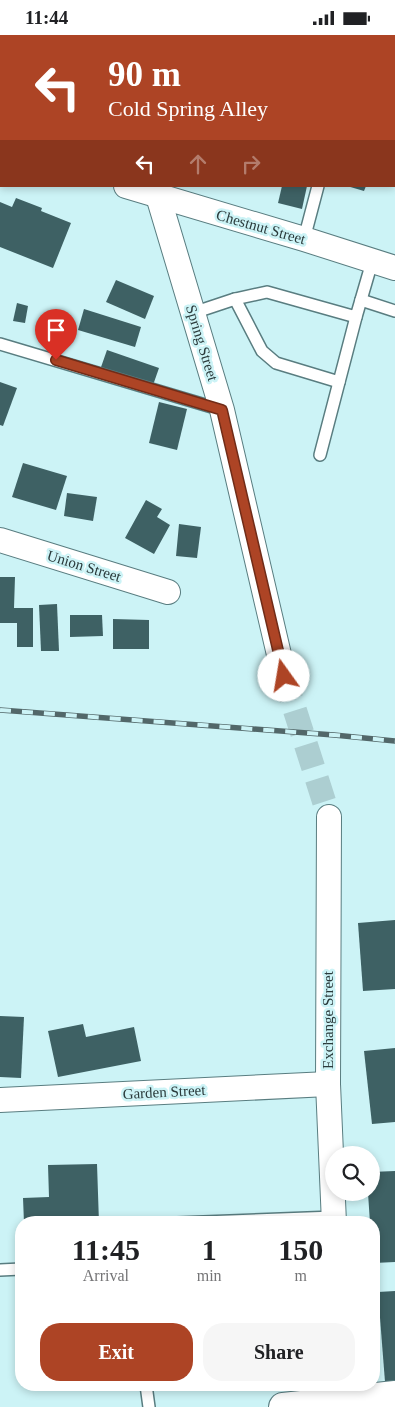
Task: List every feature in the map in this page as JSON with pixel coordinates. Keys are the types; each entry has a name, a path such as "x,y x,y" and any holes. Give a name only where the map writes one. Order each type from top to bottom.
{"street":[{"name":"Chestnut Street","path":"132,187 156,191 395,269"},
{"name":"Spring Street","path":"156,191 222,410 284,676"},
{"name":"Union Street","path":"0,540 168,591"},
{"name":"Exchange Street","path":"329,817 328,1084 334,1216"},
{"name":"Garden Street","path":"0,1100 328,1084"},
{"path":"283,1407 334,1398 395,1395"}],"lane":[{"path":"304,239 318,187"},
{"path":"320,455 372,262"},
{"path":"193,313 235,299 268,292 356,317"},
{"path":"235,299 262,351 276,363 339,382"},
{"path":"361,300 395,311"},
{"path":"0,344 222,410"},
{"path":"0,1270 15,1269"},
{"path":"147,1391 149,1407"}],"building":[{"path":"282,187 307,187 302,209 278,203"},
{"path":"350,187 366,187 364,191"},
{"path":"16,198 42,208 41,211 71,223 53,268 0,247 0,202 12,207"},
{"path":"116,280 154,296 145,319 106,302"},
{"path":"17,303 28,306 25,323 13,321"},
{"path":"84,309 141,327 135,347 78,330"},
{"path":"107,350 159,368 152,388 100,370"},
{"path":"0,382 17,388 3,426 0,425"},
{"path":"159,402 187,409 177,450 149,443"},
{"path":"23,463 67,476 56,510 12,497"},
{"path":"67,493 97,497 93,521 64,516"},
{"path":"146,500 162,509 157,517 170,525 154,554 125,538"},
{"path":"179,524 201,527 197,558 176,556"},
{"path":"0,577 15,577 14,608 33,608 33,647 17,647 17,623 0,623"},
{"path":"57,604 59,651 41,651 39,605"},
{"path":"70,615 102,615 103,636 70,637"},
{"path":"113,619 149,620 149,649 113,649"},
{"path":"395,920 395,989 363,991 358,923"},
{"path":"0,1016 24,1017 21,1078 0,1077"},
{"path":"83,1024 86,1037 134,1027 141,1061 58,1077 48,1031"},
{"path":"395,1048 395,1122 372,1124 364,1051"},
{"path":"97,1164 99,1216 24,1216 23,1198 49,1197 48,1165"},
{"path":"395,1171 395,1262 380,1263 380,1216 370,1216 369,1201 380,1201 380,1172"},
{"path":"395,1291 395,1381 385,1382 380,1292"}],"tunnel":[{"path":"284,676 329,817"}],"railway":[{"path":"0,710 395,741"}],"route":[{"path":"56,360 222,410 284,676"}]}
